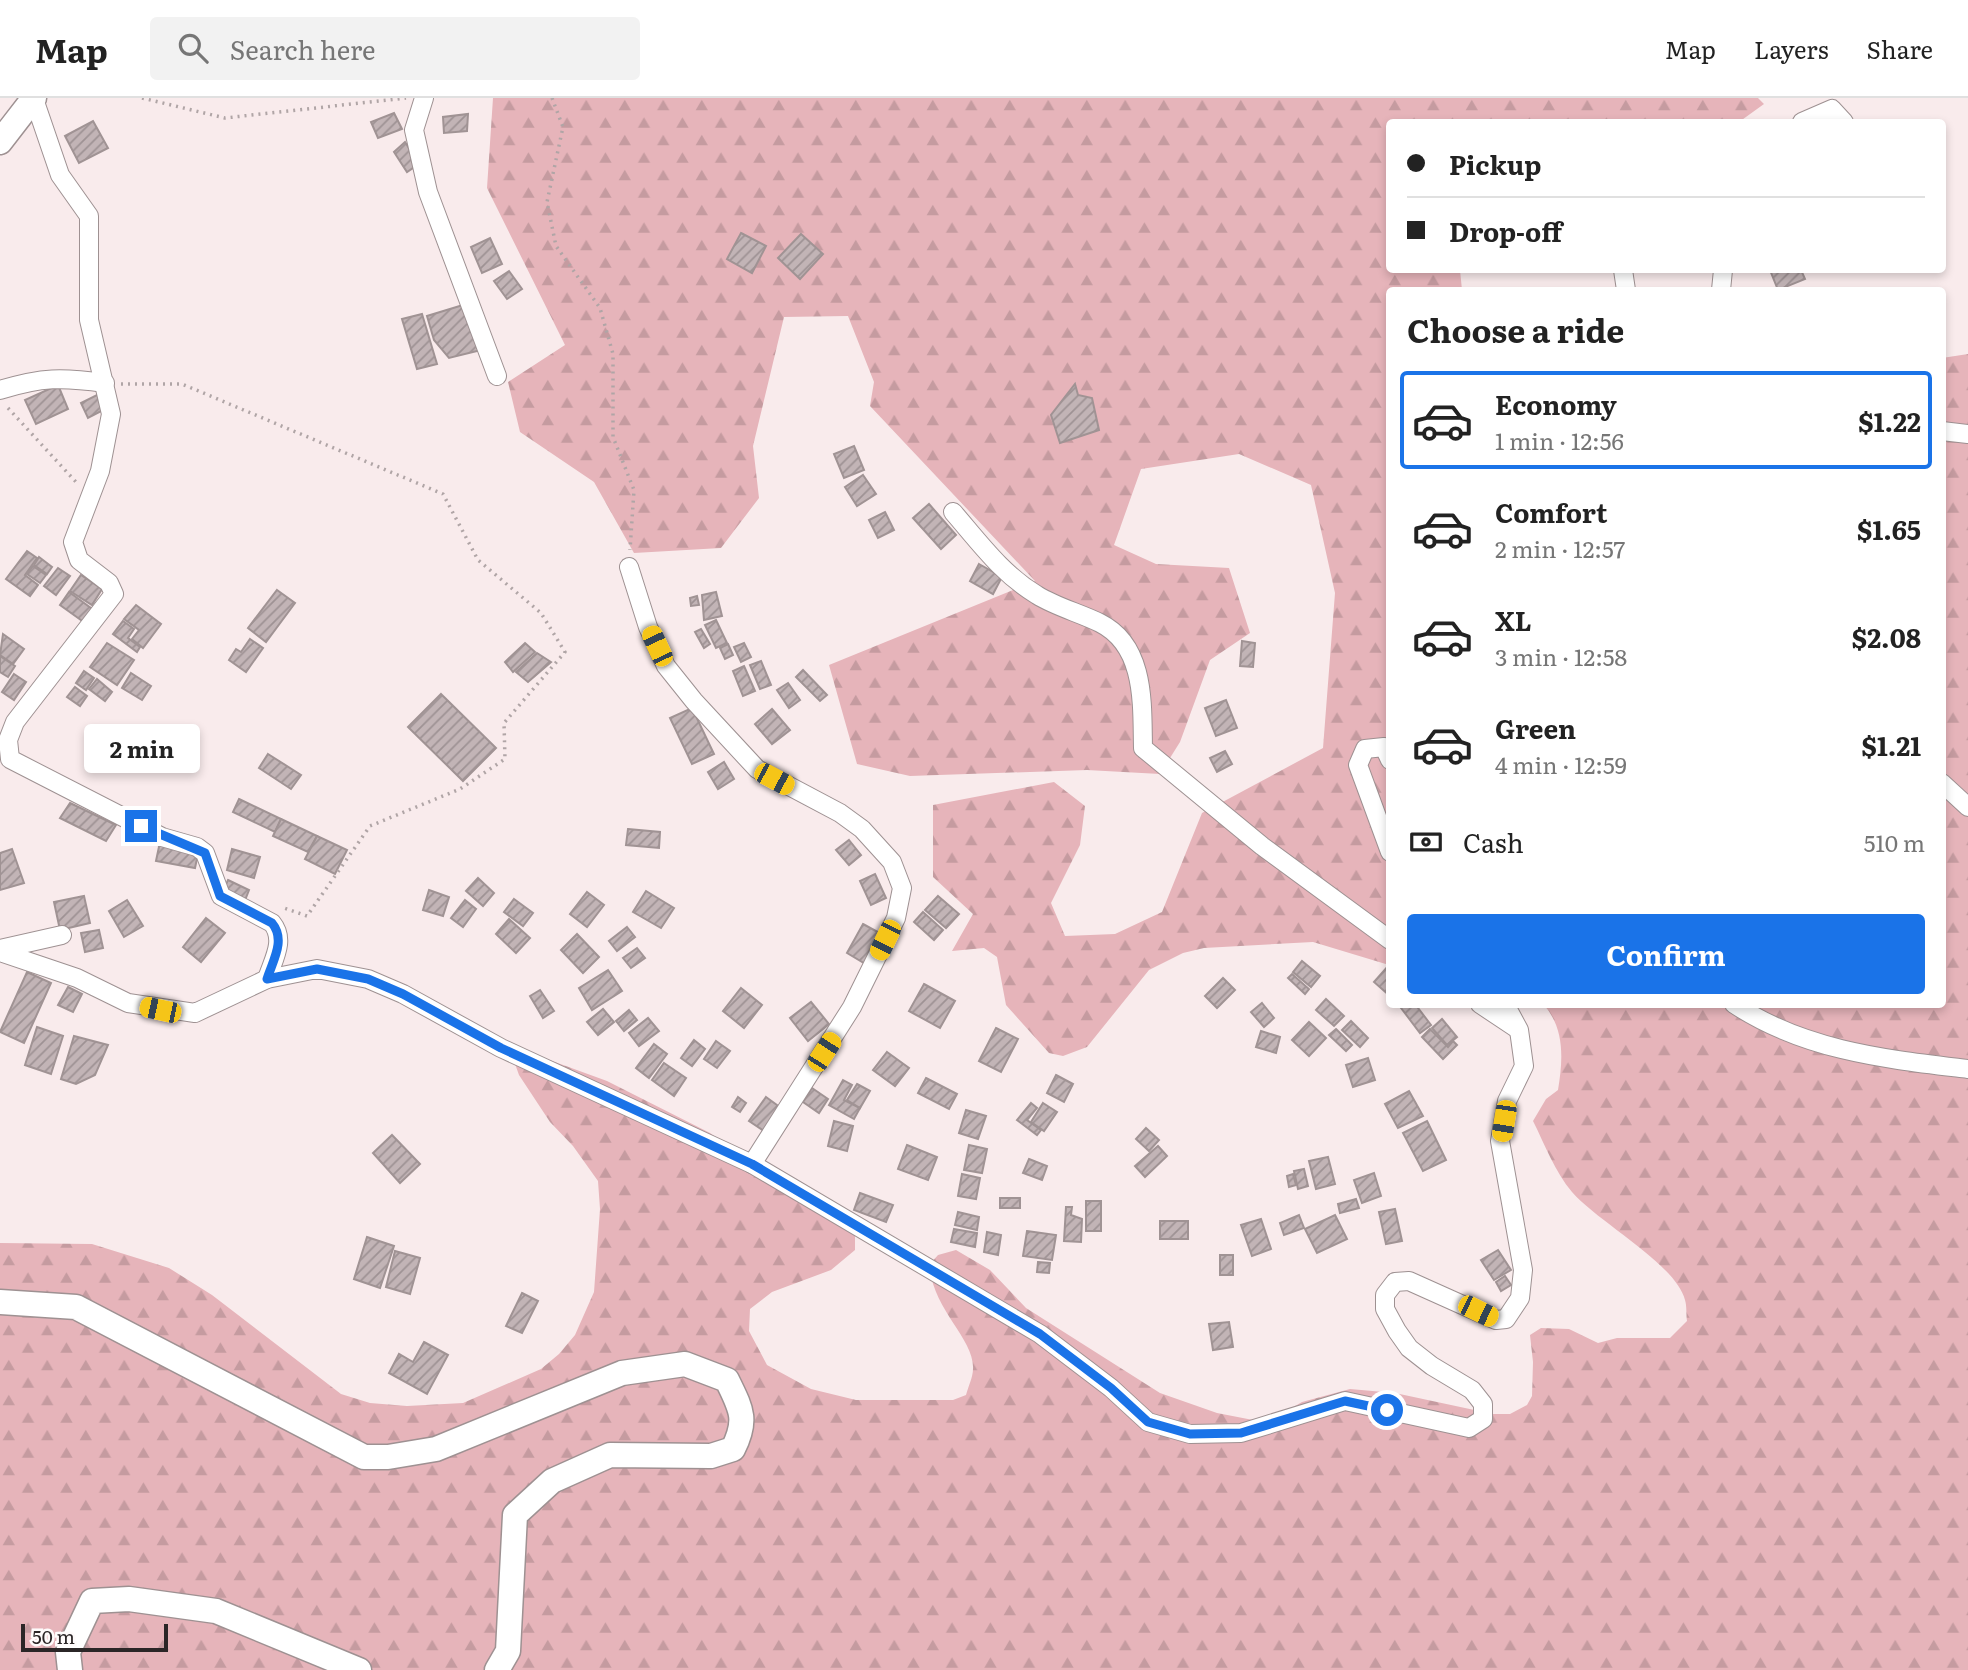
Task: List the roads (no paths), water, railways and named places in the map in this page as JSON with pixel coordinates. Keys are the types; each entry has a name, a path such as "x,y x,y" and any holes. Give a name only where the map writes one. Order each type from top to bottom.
{"main road":[{"path":"0,142 34,98"},
{"path":"0,1302 76,1307 364,1457 388,1457 436,1449 622,1373 685,1364 727,1380 741,1409 743,1429 733,1449 711,1456 610,1455 552,1481 515,1515 508,1651 497,1670"},
{"path":"70,1670 68,1652 92,1601 129,1599 216,1611 359,1670"}],"street":[{"path":"34,98 60,175 89,216 89,320 111,414 108,440 73,542 79,560 109,583 114,594 15,722 7,750 10,759 162,837 197,847 205,853 220,896 272,923 278,931 280,941 267,979"},
{"path":"424,98 414,130 428,192 497,376"},
{"path":"1810,119 1837,110"},
{"path":"0,390 28,381 60,377 105,383"},
{"path":"1946,431 1968,434"},
{"path":"953,512 1009,576 1038,596 1103,624 1119,636 1133,660 1140,688 1143,748 1262,846 1386,937"},
{"path":"629,567 648,627 666,666 694,701 757,769 840,813 862,829 892,862 902,888 896,918 852,1007 752,1164"},
{"path":"1386,751 1384,747 1365,749 1358,765 1386,841"},
{"path":"1946,787 1968,807"},
{"path":"0,951 62,935"},
{"path":"0,951 77,978 128,1003 160,1010 195,1013 267,979 317,969 368,979 403,994 501,1048 752,1164 1040,1334 1111,1388 1148,1422 1190,1434 1241,1433 1345,1401 1469,1428 1483,1419 1483,1404 1472,1390 1432,1366 1409,1348 1385,1309 1385,1295 1395,1282 1409,1281 1496,1320 1506,1319 1520,1298 1523,1270 1500,1141 1507,1101 1524,1066 1519,1030 1507,1008"},
{"path":"1486,1008 1519,1030"},
{"path":"1742,1008 1805,1039 1865,1057 1968,1069"}]}
